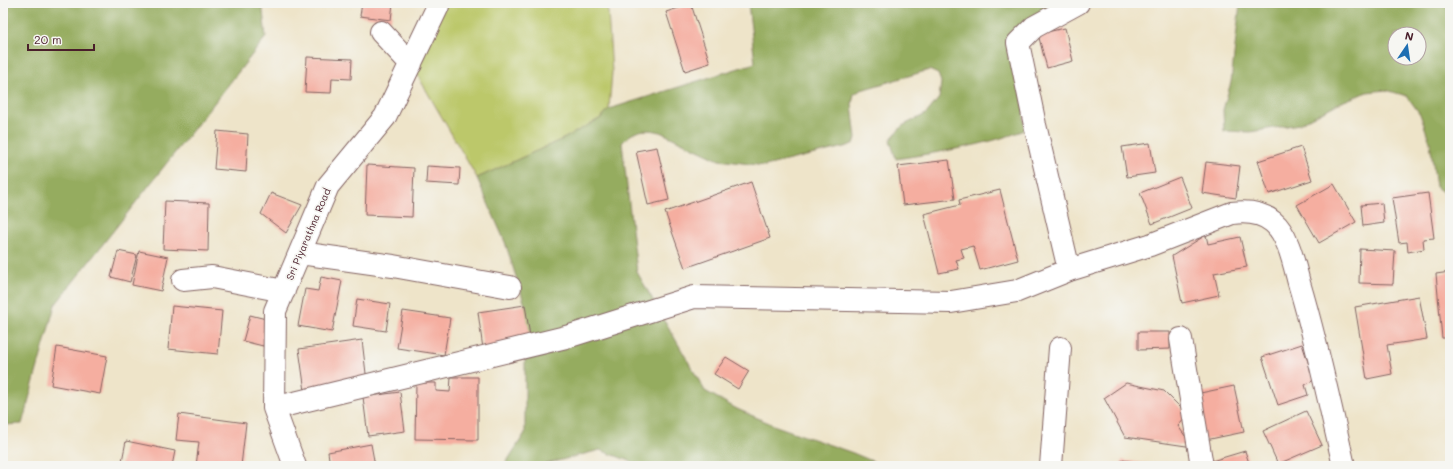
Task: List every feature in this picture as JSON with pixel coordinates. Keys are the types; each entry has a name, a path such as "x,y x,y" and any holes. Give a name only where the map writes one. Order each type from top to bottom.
{"street":[{"name":"Sri Piyarathna Road","path":"295,466 274,408 275,311 328,186 385,117 438,6 438,3"},
{"path":"1069,270 1035,124 1018,42 1034,27 1078,3"},
{"path":"381,32 411,64"},
{"path":"274,408 570,336 694,298 951,302 1017,291 1069,270 1150,245 1232,213 1246,211 1261,215 1273,222 1284,237 1309,317 1344,466"},
{"path":"300,253 394,266 510,287"},
{"path":"183,280 212,277 284,291"},
{"path":"1180,339 1202,466"},
{"path":"1051,466 1060,348"}],"green space":[{"path":"3,3 262,3 266,37 55,305 22,424 3,425"},
{"path":"438,3 605,3 608,12 612,72 609,109 601,118 565,138 477,178 411,64"},
{"path":"748,3 1078,3 1018,42 1025,130 1009,136 962,148 896,159 890,140 902,126 926,114 939,98 941,82 938,74 929,70 861,90 854,94 852,104 856,139 854,143 848,146 765,166 719,160 660,132 649,130 639,131 630,135 622,143 637,272 705,391 737,409 776,426 853,453 884,466 643,466 600,450 538,466 504,466 525,433 525,305 505,242 477,178 565,138 601,118 609,109 755,63"},
{"path":"1240,3 1450,3 1450,194 1444,193 1436,187 1430,142 1420,114 1407,96 1386,90 1367,92 1339,103 1299,124 1250,132 1224,131 1223,110 1231,82"}],"building":[{"path":"362,3 393,3 391,20 360,16"},
{"path":"691,4 710,63 685,71 666,12"},
{"path":"1065,28 1073,61 1047,68 1038,34"},
{"path":"307,57 352,59 351,79 332,78 331,93 305,92"},
{"path":"217,131 248,134 246,172 214,169"},
{"path":"1150,143 1155,173 1127,177 1122,147"},
{"path":"657,147 669,200 648,205 636,151"},
{"path":"1301,147 1312,180 1269,194 1258,161"},
{"path":"949,160 955,199 903,205 898,166"},
{"path":"1206,162 1240,166 1236,198 1202,193"},
{"path":"367,165 414,168 412,217 365,215"},
{"path":"427,166 460,168 459,185 426,183"},
{"path":"1180,177 1192,208 1152,224 1140,193"},
{"path":"751,182 770,238 685,268 665,212"},
{"path":"1334,184 1356,222 1319,243 1297,205"},
{"path":"1000,190 1018,260 980,270 973,246 961,249 964,258 956,260 959,269 939,273 924,214 960,205 959,200"},
{"path":"271,193 302,205 286,233 261,214"},
{"path":"1428,193 1434,238 1423,239 1424,249 1408,252 1407,242 1399,243 1392,198"},
{"path":"165,201 209,203 208,251 163,249"},
{"path":"1382,203 1384,223 1363,226 1361,205"},
{"path":"1206,235 1208,244 1240,237 1247,267 1214,273 1219,295 1182,303 1172,256"},
{"path":"1360,249 1395,251 1393,284 1359,283"},
{"path":"118,251 137,255 130,282 111,277"},
{"path":"139,251 168,257 161,291 132,285"},
{"path":"1450,272 1450,338 1442,338 1436,274"},
{"path":"321,277 342,281 332,332 298,326 305,289 318,291"},
{"path":"1419,296 1427,339 1387,345 1392,374 1367,379 1355,307"},
{"path":"357,299 390,304 386,331 353,326"},
{"path":"525,305 531,342 483,349 478,312"},
{"path":"172,306 222,311 218,354 168,349"},
{"path":"403,311 450,318 444,355 397,348"},
{"path":"250,315 270,320 263,346 243,341"},
{"path":"1138,332 1170,332 1170,349 1138,350"},
{"path":"362,340 367,382 305,391 299,349"},
{"path":"1302,344 1314,380 1305,385 1308,395 1278,405 1262,357"},
{"path":"57,347 107,356 100,394 51,385"},
{"path":"726,357 749,371 738,389 714,374"},
{"path":"451,377 478,377 478,440 415,439 416,383 436,383 436,391 450,392"},
{"path":"1126,383 1164,391 1188,415 1178,426 1193,447 1125,437 1104,398"},
{"path":"1234,386 1244,432 1201,441 1191,395"},
{"path":"400,392 405,431 368,436 363,397"},
{"path":"1306,411 1322,445 1278,464 1263,431"},
{"path":"179,414 246,423 241,466 196,466 199,442 176,440"},
{"path":"126,441 175,451 172,466 121,466"},
{"path":"371,444 375,466 330,466 328,452"},
{"path":"1245,451 1250,466 1206,466 1205,463"},
{"path":"1122,460 1155,465 1155,466 1121,466"}]}
